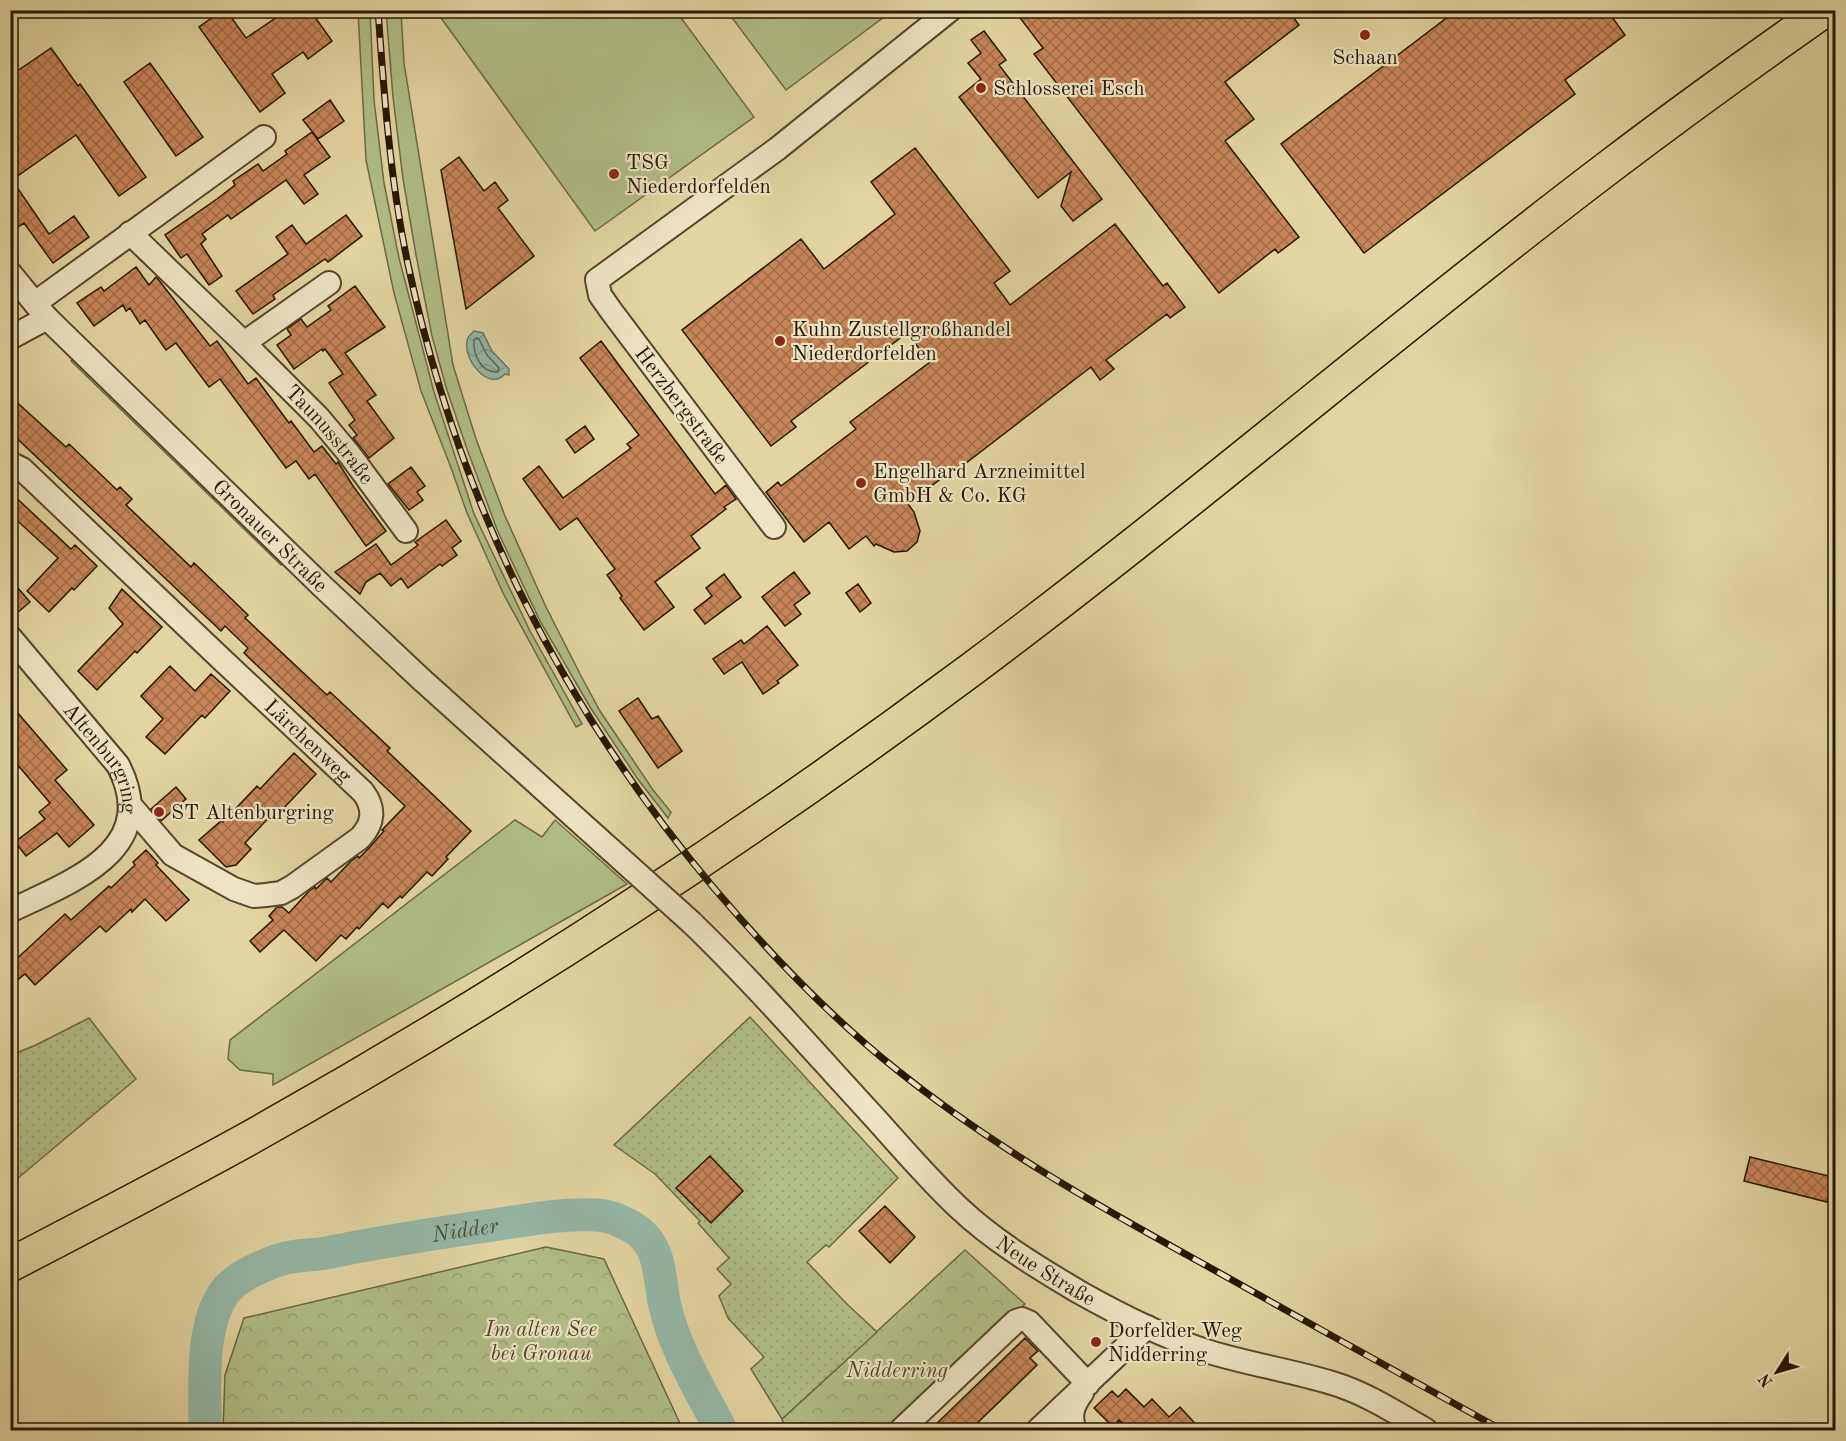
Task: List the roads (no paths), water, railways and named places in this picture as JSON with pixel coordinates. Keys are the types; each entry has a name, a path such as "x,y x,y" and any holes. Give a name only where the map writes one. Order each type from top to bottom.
{"main road":[{"path":"10,1265 237,1145 458,1016 622,913 843,763 971,670 1083,584 1605,170 1710,91 1825,10"}],"street":[{"name":"Herzbergstraße","path":"774,527 612,312 600,295 597,280 777,149 950,10"},
{"path":"10,338 130,233 264,136"},
{"name":"Taunusstraße","path":"130,233 244,343 334,435 406,531"},
{"name":"Gronauer Straße","path":"10,273 41,310 330,594 611,850"},
{"path":"244,343 329,283"},
{"name":"Lärchenweg","path":"10,463 22,469 363,792 373,813 367,831 360,838 292,887 281,893 254,896 234,889 178,858 130,805"},
{"name":"Altenburgring","path":"10,638 118,765 130,795 130,816 125,834 105,858 75,879 10,911"},
{"name":"Neue Straße","path":"611,850 692,923 752,982 921,1169 959,1208 998,1239 1080,1292 1147,1327 1215,1353 1310,1377 1356,1392 1426,1431"},
{"path":"901,1431 1016,1321 1022,1319 1029,1322 1088,1384"},
{"path":"1038,1431 1147,1327"},
{"path":"1075,1431 1071,1422 1072,1411 1088,1384"}],"water":[{"path":"474,331 483,333 492,351 509,369 509,375 505,374 498,379 491,379 477,370 468,354 467,345 468,337"}],"waterway":[{"name":"Nidder","path":"205,1430 207,1341 211,1323 224,1293 250,1272 288,1257 531,1219 584,1215 613,1218 624,1223 638,1231 652,1247 656,1256 669,1322 675,1338 721,1430"}],"railway":[{"path":"378,10 385,104 401,229 428,347 454,432 485,513 520,593 561,669 606,744 657,816 713,887 778,960 847,1028 897,1070 971,1125 1048,1175 1127,1221 1502,1430"}],"place":[{"name":"Schaan","path":"1365,35"},
{"name":"Schlosserei Esch","path":"981,88"},
{"name":"TSG Niederdorfelden","path":"614,174"},
{"name":"Kuhn Zustellgroßhandel Niederdorfelden","path":"780,341"},
{"name":"Engelhard Arzneimittel GmbH & Co. KG","path":"861,483"},
{"name":"ST Altenburgring","path":"159,812"},
{"name":"Dorfelder Weg Nidderring","path":"1096,1342"}],"park label":[{"name":"Im alten See bei Gronau","path":"541,1341"},
{"name":"Nidderring","path":"897,1370"}]}
